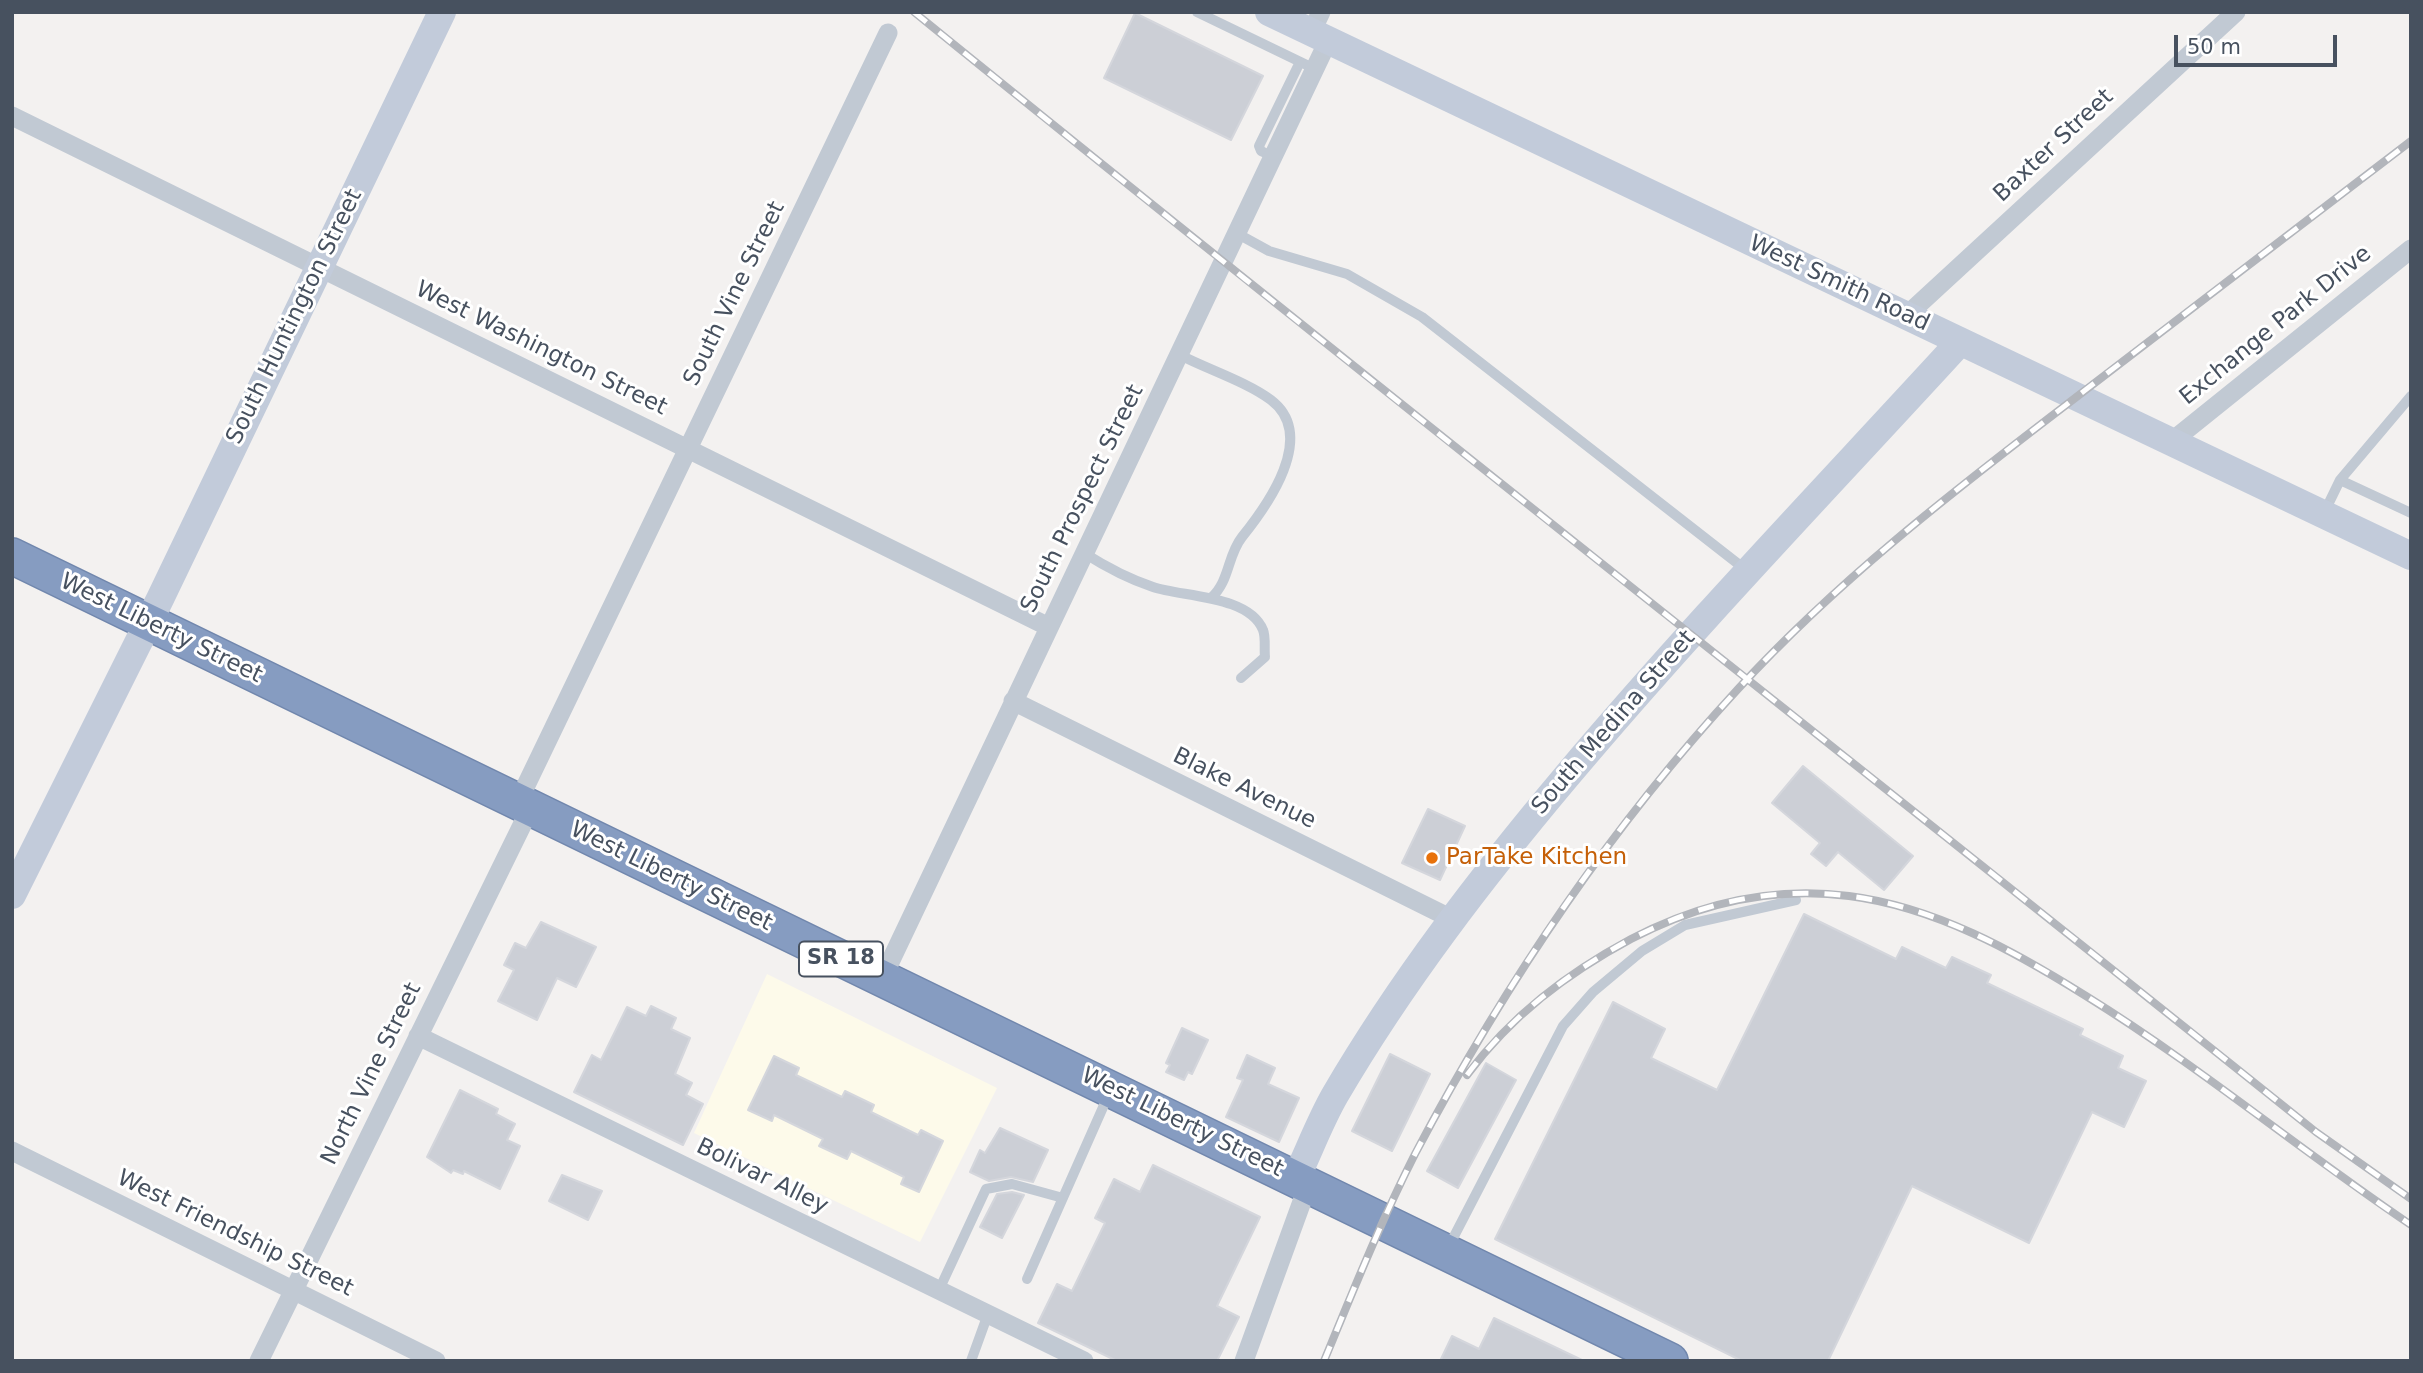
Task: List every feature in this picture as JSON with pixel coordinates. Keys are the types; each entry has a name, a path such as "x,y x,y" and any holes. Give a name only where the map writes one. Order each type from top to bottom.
{"highway":[{"name":"West Liberty Street","path":"12,556 1670,1361"}],"street":[{"name":"South Huntington Street","path":"13,893 148,622 442,12"},
{"name":"West Smith Road","path":"1269,12 1320,29 1906,316 2411,556"},
{"name":"Baxter Street","path":"1906,316 2230,14"},
{"name":"South Prospect Street","path":"881,979 1274,157 1320,29"},
{"name":"South Vine Street","path":"524,806 688,449 888,33"},
{"name":"West Washington Street","path":"12,116 1049,627"},
{"name":"Exchange Park Drive","path":"2171,442 2411,248"},
{"name":"South Medina Street","path":"1302,1181 1334,1097 1377,1028 1509,845 1746,570 1960,342"},
{"name":"Blake Avenue","path":"1013,701 1454,920"},
{"name":"North Vine Street","path":"259,1361 418,1037 524,806"},
{"name":"Bolivar Alley","path":"418,1037 1084,1361"},
{"name":"West Friendship Street","path":"12,1151 436,1361"},
{"path":"1244,1361 1302,1181"}],"lane":[{"path":"1197,12 1307,66"},
{"path":"1238,234 1269,251 1347,274 1422,317 1746,570"},
{"path":"1180,355 1272,401 1285,419 1290,436 1286,467 1267,507 1239,541 1220,589 1211,598"},
{"path":"2323,514 2340,480 2411,396"},
{"path":"2340,480 2411,513"},
{"path":"1084,553 1154,588 1211,598 1248,614 1263,629 1265,657 1241,678"},
{"path":"1446,1252 1563,1026 1593,992 1642,951 1685,925 1797,900"},
{"path":"1027,1279 1111,1089"},
{"path":"939,1290 986,1189 1012,1184 1063,1198"},
{"path":"971,1361 988,1314"}],"shaded area":[{"path":"767,974 997,1088 920,1242 694,1133"}],"building":[{"path":"1135,13 1263,76 1231,140 1104,78"},
{"path":"1803,766 1913,856 1884,890 1838,852 1826,866 1811,854 1820,843 1772,803"},
{"path":"1428,809 1465,826 1440,880 1402,863"},
{"path":"1804,914 1896,959 1902,947 1946,968 1952,957 1991,975 1987,983 2083,1029 2080,1035 2123,1056 2118,1068 2146,1081 2124,1127 2092,1112 2029,1243 1912,1186 1828,1361 1742,1361 1495,1239 1613,1002 1665,1029 1651,1058 1717,1090"},
{"path":"541,922 596,947 576,987 557,978 537,1020 498,1001 514,970 504,965 515,943 526,948"},
{"path":"651,1006 676,1018 671,1029 690,1038 675,1074 692,1083 686,1095 703,1104 683,1145 574,1092 592,1055 601,1060 627,1007 646,1016"},
{"path":"1182,1028 1208,1040 1192,1074 1188,1072 1184,1080 1166,1072 1170,1065 1166,1063"},
{"path":"1390,1054 1430,1074 1392,1151 1352,1131"},
{"path":"1247,1055 1275,1068 1268,1084 1299,1098 1279,1142 1226,1117 1243,1080 1237,1078"},
{"path":"774,1056 799,1068 796,1075 842,1097 845,1091 874,1105 871,1112 918,1135 921,1130 943,1141 919,1192 901,1184 904,1177 851,1151 847,1159 819,1146 823,1139 774,1115 772,1121 748,1110"},
{"path":"1486,1063 1516,1080 1458,1188 1427,1171"},
{"path":"460,1090 498,1109 496,1114 515,1124 507,1140 520,1146 500,1189 464,1171 463,1174 453,1170 451,1173 427,1157"},
{"path":"1000,1128 1048,1150 1033,1182 1011,1177 989,1181 970,1172 980,1150 985,1153"},
{"path":"1153,1165 1260,1217 1217,1306 1239,1317 1217,1361 1117,1361 1038,1323 1057,1284 1072,1291 1105,1223 1095,1218 1114,1179 1140,1192"},
{"path":"562,1175 602,1191 588,1220 549,1201"},
{"path":"1012,1192 1024,1195 1002,1238 980,1227 997,1194"},
{"path":"1494,1318 1584,1361 1440,1361 1452,1336 1479,1349"}],"railway":[{"path":"914,12 2316,1132 2411,1199"},
{"path":"1324,1361 1415,1154 1485,1030 1561,911 1602,854 1645,797 1738,689 1814,612 1938,505 2411,141"},
{"path":"1467,1075 1502,1034 1541,998 1607,952 1657,926 1737,900 1792,893 1849,896 1912,910 1943,921 2002,947 2059,979 2169,1051 2411,1225"}],"place":[{"name":"ParTake Kitchen","path":"1432,858"}]}
